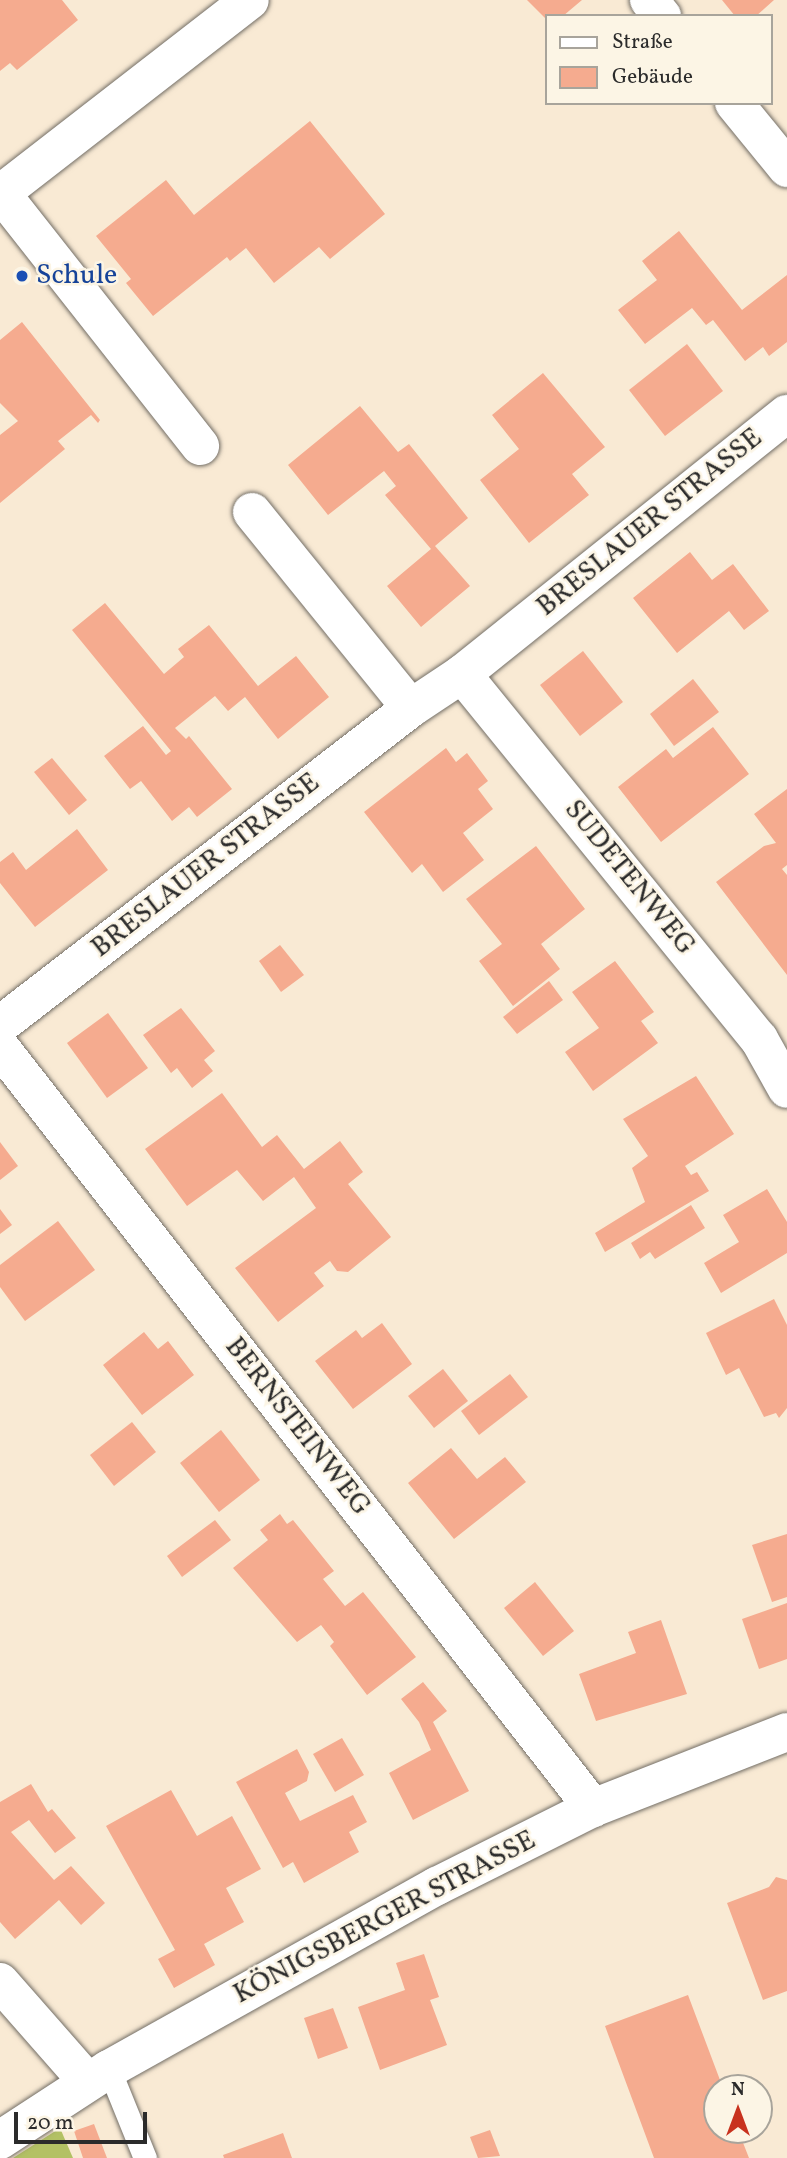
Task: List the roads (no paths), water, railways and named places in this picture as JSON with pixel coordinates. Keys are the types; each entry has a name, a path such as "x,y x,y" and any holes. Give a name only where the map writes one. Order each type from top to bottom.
{"street":[{"path":"200,446 0,193 250,0"},
{"path":"649,0 660,14"},
{"path":"736,105 787,168"},
{"name":"BRESLAUER STRASSE","path":"0,1025 411,708 462,674 787,414"},
{"path":"252,512 411,708"},
{"name":"SUDETENWEG","path":"462,674 759,1039 787,1089"},
{"name":"BERNSTEINWEG","path":"0,1047 593,1808"},
{"name":"KÖNIGSBERGER STRASSE","path":"0,2140 98,2075 437,1886 593,1808 787,1732"},
{"path":"0,1982 98,2075"}],"lane":[{"path":"98,2075 145,2158"}],"place":[{"name":"Schule","path":"22,276"}]}
